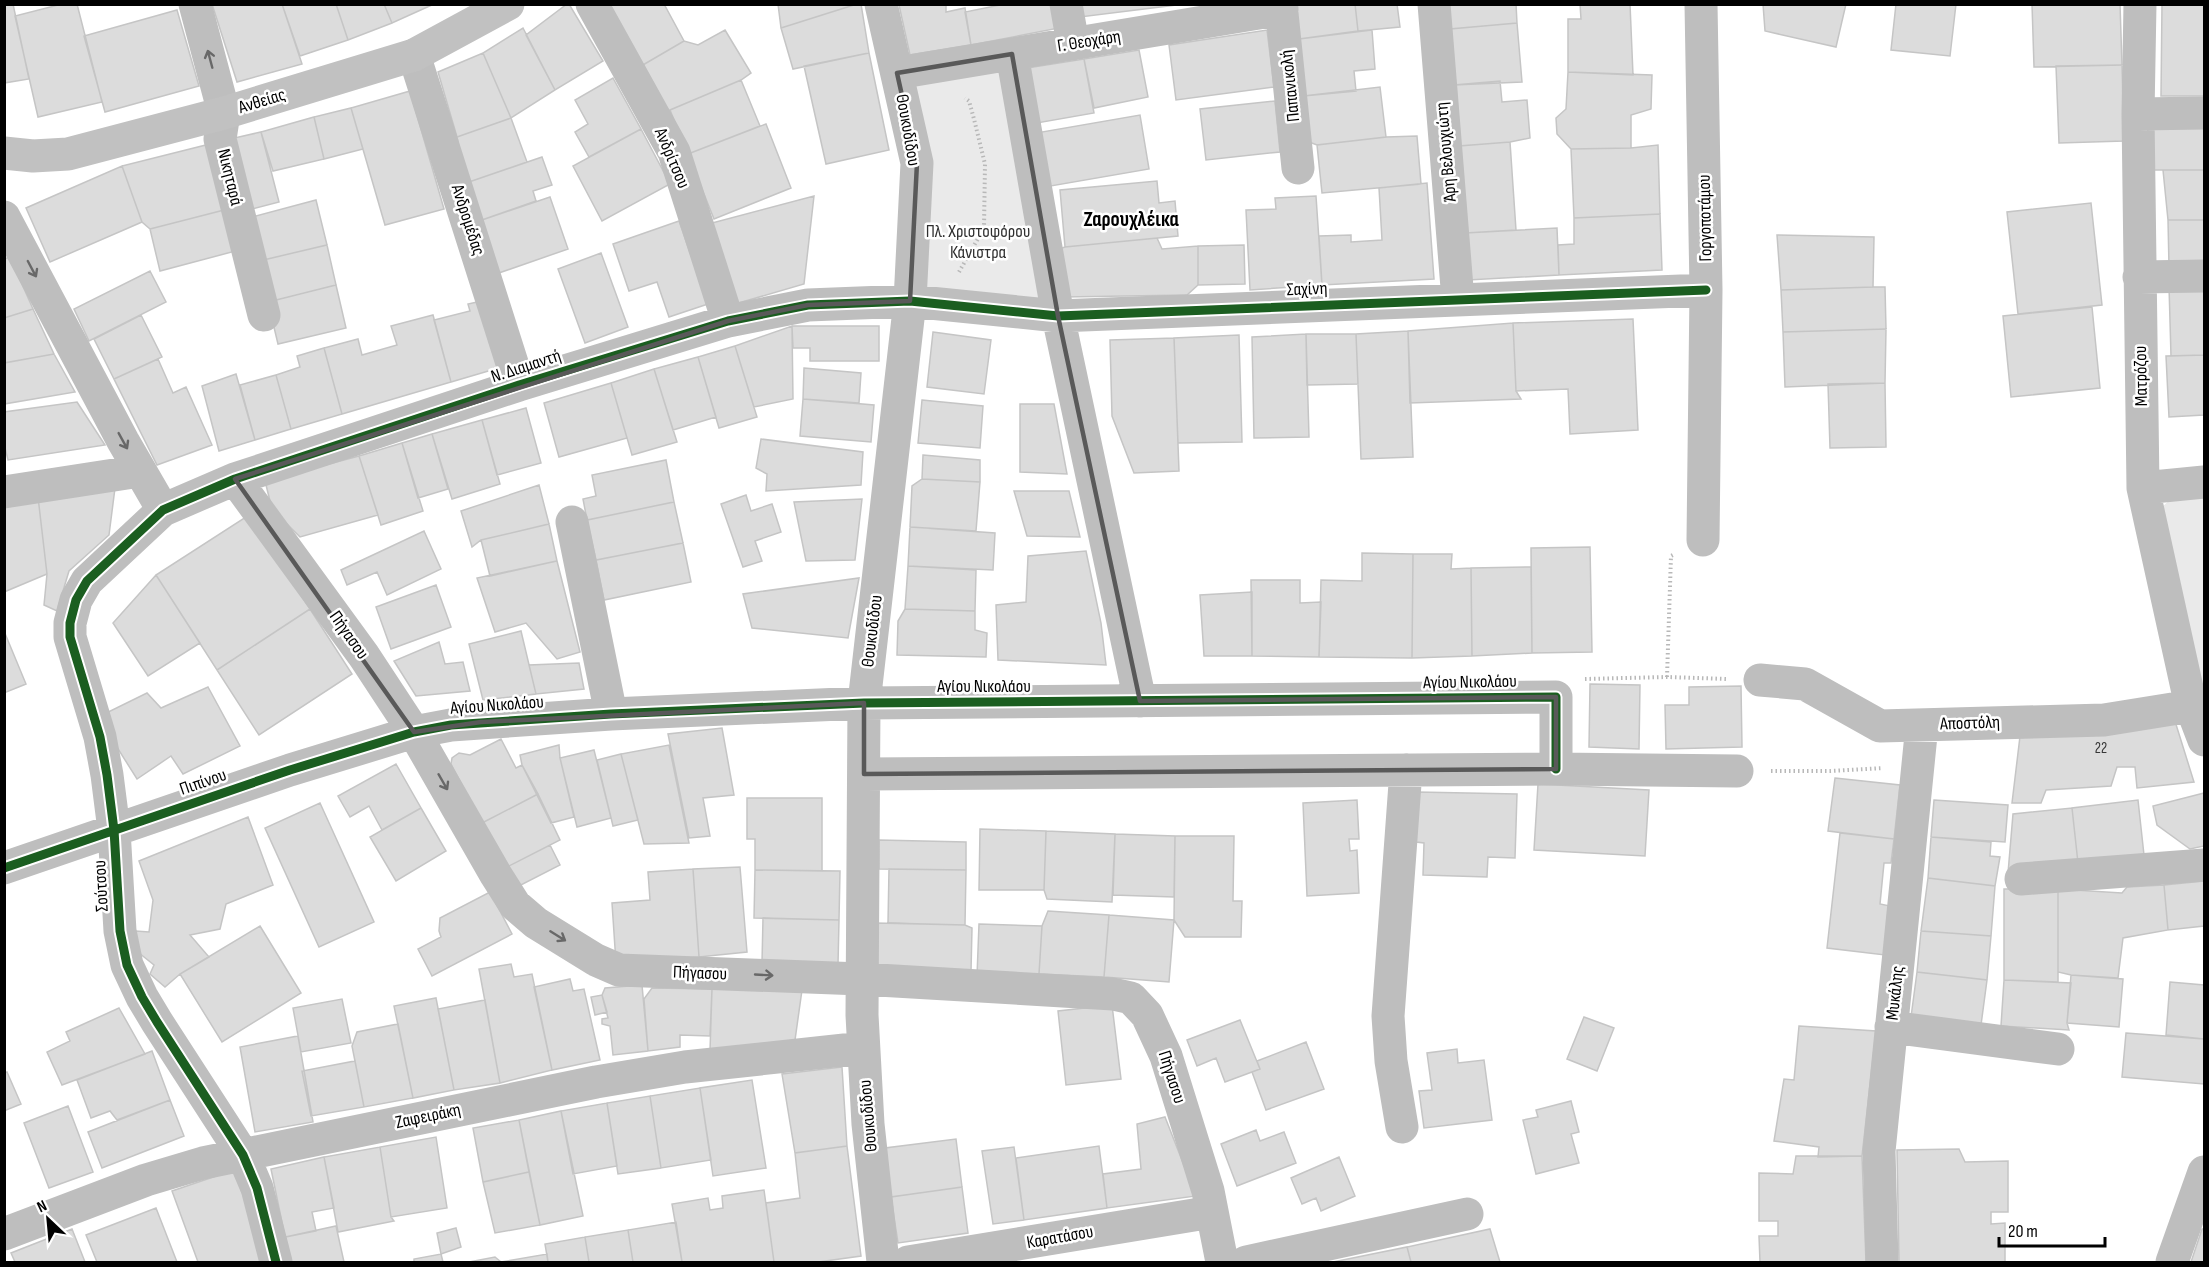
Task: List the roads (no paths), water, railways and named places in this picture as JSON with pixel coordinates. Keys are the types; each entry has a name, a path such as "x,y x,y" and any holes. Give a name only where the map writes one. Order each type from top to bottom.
{"main road":[{"name":"Ανθείας","path":"4,153 33,156 68,154 224,113 414,55 508,4"}],"street":[{"name":"Νικηταρά","path":"195,4 224,113 220,138 264,315"},
{"name":"Ανδρίτσου","path":"592,4 674,152 728,321"},
{"name":"Θουκυδίδου","path":"881,4 911,71 926,303 864,703 861,979 863,1047 872,1165 883,1263"},
{"path":"1066,4 1073,44"},
{"name":"Άρη Βελουχιώτη","path":"1434,4 1458,300"},
{"name":"Γοργοποτάμου","path":"1701,4 1706,290 1703,540"},
{"name":"Ματρόζου","path":"2140,4 2139,277 2143,488 2191,706 2205,740"},
{"name":"Γ. Θεοχάρη","path":"911,71 1282,7"},
{"name":"Παπανικολή","path":"1282,7 1298,168"},
{"path":"1012,54 1058,316 1140,701"},
{"name":"Ανδρομέδας","path":"414,55 519,385"},
{"path":"2138,114 2205,113"},
{"path":"4,217 163,510"},
{"path":"2139,277 2205,276"},
{"name":"Σαχίνη","path":"926,303 1058,316 1706,290"},
{"name":"Ν. Διαμαντή","path":"163,510 235,479 519,385 728,321 808,305 926,303"},
{"path":"4,492 140,471"},
{"name":"Πήγασου","path":"235,479 364,656 414,732 515,905 536,922 596,960 619,970 861,979 1113,994 1131,998 1147,1015 1166,1056 1208,1191 1222,1263"},
{"path":"2143,488 2205,482"},
{"name":"Σούτσου","path":"163,510 93,574 76,600 70,622 72,646 100,737 114,830 120,931 127,965 157,1022 243,1155 257,1188 276,1263"},
{"path":"572,522 611,714"},
{"name":"Αποστόλη","path":"1760,680 1804,684 1880,726 2104,720 2191,706"},
{"name":"Αγίου Νικολάου","path":"414,732 481,722 864,703 1556,697 1556,769"},
{"name":"Μυκάλης","path":"1882,1263 1879,1151 1922,725"},
{"name":"Πιπίνου","path":"4,868 290,770 414,732"},
{"path":"864,774 1556,769 1737,771"},
{"path":"1402,1127 1391,1061 1388,1016 1406,770"},
{"path":"2021,879 2205,865"},
{"path":"1891,1027 2058,1049"},
{"name":"Ζαφειράκη","path":"4,1234 175,1170 243,1155 617,1078 685,1067 863,1047"},
{"path":"2172,1263 2205,1172"},
{"name":"Καρατάσου","path":"908,1263 1212,1212"},
{"path":"1246,1263 1467,1214"}],"district":[{"name":"Ζαρουχλέικα","path":"1131,219"}],"park label":[{"name":"Πλ. Χριστοφόρου Κάνιστρα","path":"978,241"}]}
